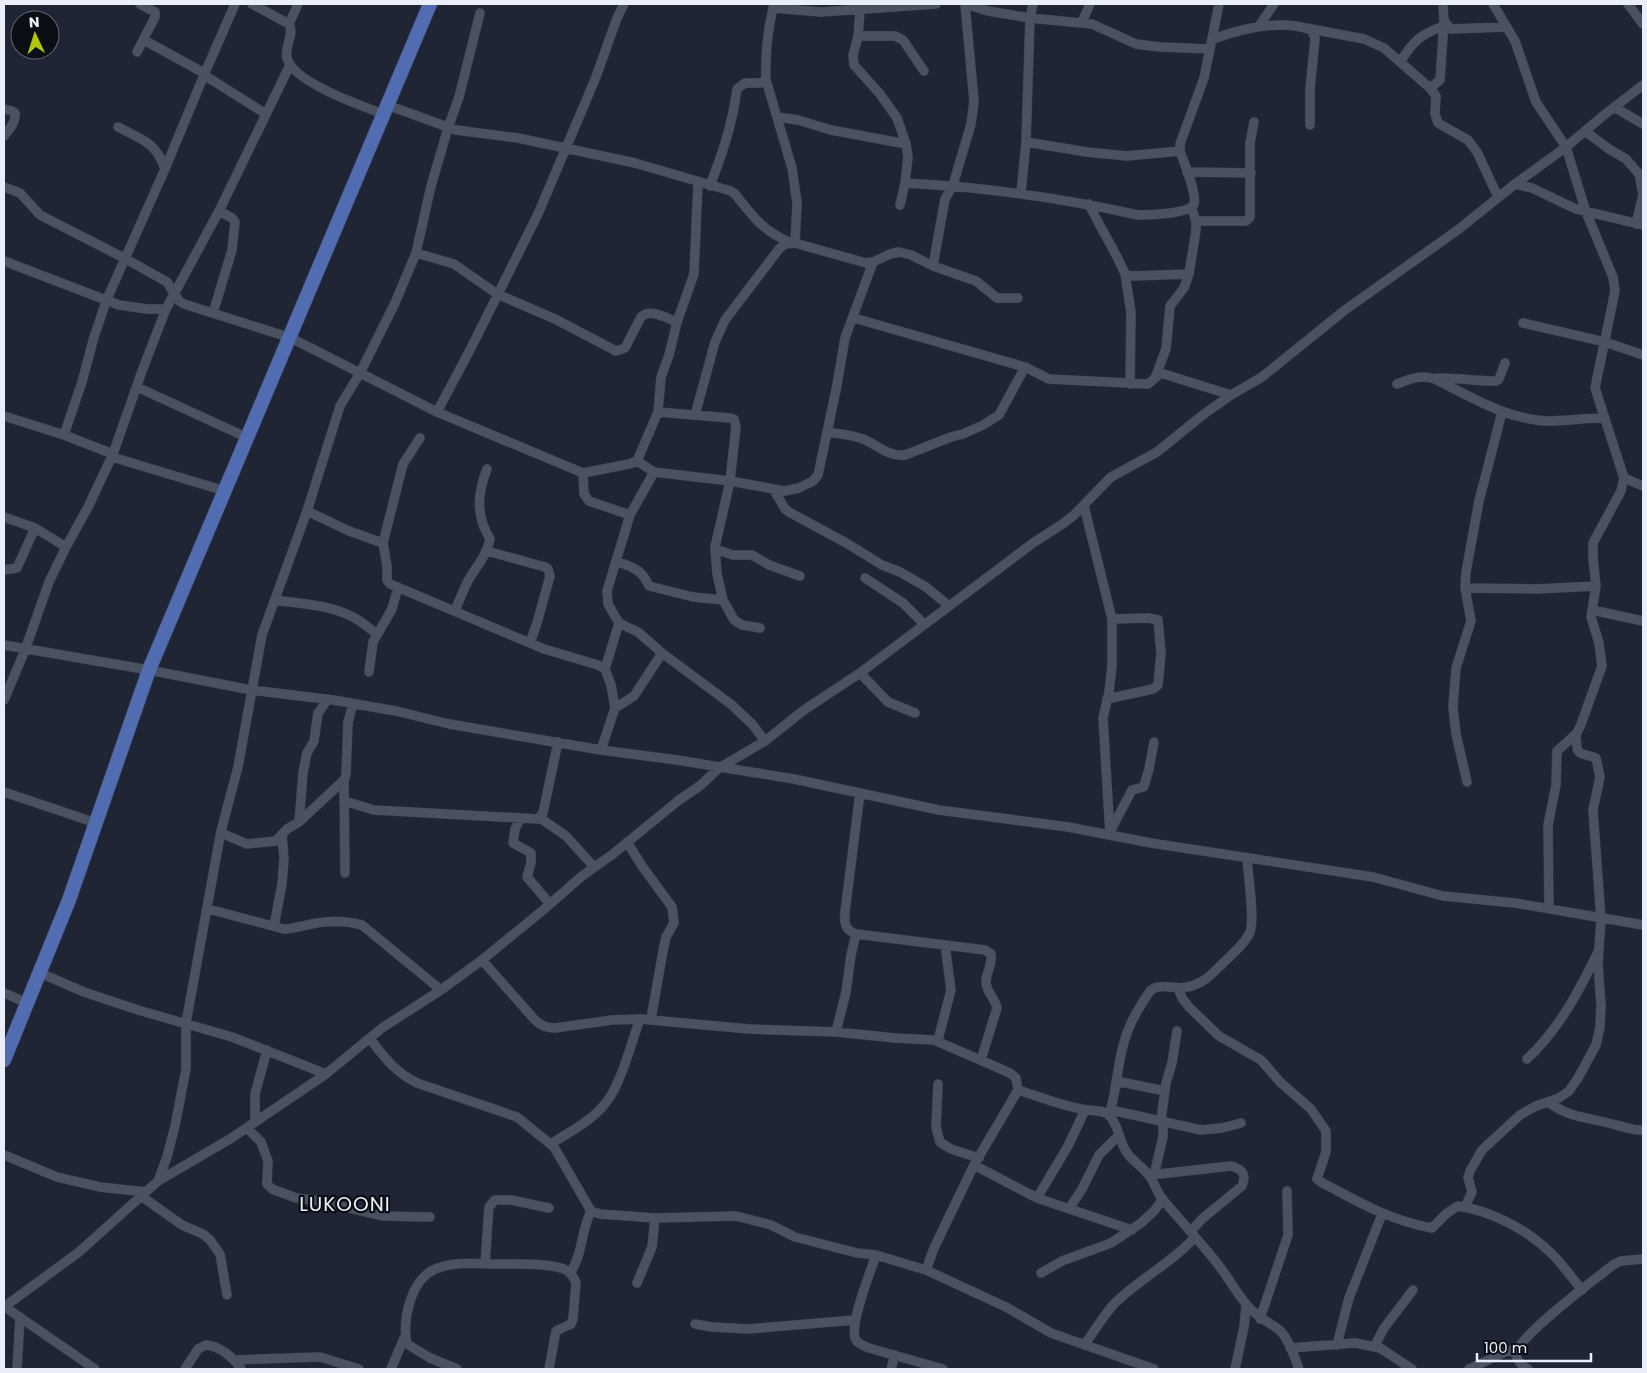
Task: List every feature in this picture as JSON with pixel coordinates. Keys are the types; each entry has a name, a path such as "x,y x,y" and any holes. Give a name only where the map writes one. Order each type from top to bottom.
{"main road":[{"path":"4,1060 68,900 149,670 291,338 430,4"}],"street":[{"path":"137,52 155,17 155,12 140,4"},
{"path":"64,435 107,300 165,170 235,4"},
{"path":"252,4 289,24"},
{"path":"298,4 289,24 291,32 286,56 290,65 313,83 348,101 385,109 448,128 518,138 635,163 735,194 756,222 777,237 793,243 866,263 899,252 976,281 997,298 1018,298"},
{"path":"437,412 538,214 596,77 616,18 624,4"},
{"path":"793,243 796,203 792,168 766,80 765,50 774,6 860,11 936,4"},
{"path":"933,266 946,199 953,185 971,124 974,101 965,4 988,11 1030,18 1092,24 1136,44 1210,49"},
{"path":"1021,193 1026,142 1030,18 1033,4"},
{"path":"1082,22 1090,4"},
{"path":"905,183 953,185 1021,193 1089,204 1138,215 1153,215 1185,210 1191,207 1194,204 1194,196 1180,151 1180,144 1204,78 1219,4"},
{"path":"1259,26 1274,4"},
{"path":"1430,88 1440,80 1444,24 1443,4"},
{"path":"1493,4 1515,41 1536,102 1566,147 1586,212 1613,277 1615,291 1595,382 1604,418 1624,478 1621,491 1593,543 1592,558 1596,586 1591,617 1600,648 1602,666 1580,727 1576,734 1556,751 1556,785 1548,825 1549,909"},
{"path":"1628,4 1643,24"},
{"path":"860,11 858,36 853,55 854,65 880,94 897,118 906,144 908,157 900,205"},
{"path":"158,1181 175,1126 186,1069 186,1023 221,832 238,767 262,635 307,511 340,406 360,373 395,303 416,253 431,186 459,97 480,13"},
{"path":"1444,24 1454,30 1506,27"},
{"path":"1401,61 1411,45 1426,32 1444,24"},
{"path":"1213,39 1259,26 1284,26 1306,28 1364,39 1384,48 1430,88 1436,96 1435,114 1438,123 1468,140 1477,152 1498,198"},
{"path":"1306,28 1312,30 1315,39 1310,89 1310,125"},
{"path":"858,36 895,36 903,40 924,71"},
{"path":"144,40 204,74 266,114"},
{"path":"4,700 25,650 49,582 113,455 166,309 219,211 290,65"},
{"path":"710,186 728,139 737,89 745,83 760,83 766,80"},
{"path":"95,1369 4,1307 79,1252 158,1181 251,1125 326,1074 382,1028 441,990 482,960 594,867 678,800 706,781 719,768 765,741 804,710 860,673 1033,543 1074,515 1106,481 1157,452 1204,414 1262,377 1345,310 1459,229 1515,184 1566,147 1614,107 1641,90"},
{"path":"1614,107 1643,124"},
{"path":"4,110 12,111 16,116 13,124 4,136"},
{"path":"777,117 798,120 831,130 906,144"},
{"path":"1196,221 1246,222 1250,218 1250,143 1254,122"},
{"path":"118,127 150,144 161,158 165,170"},
{"path":"1515,184 1532,188 1586,212 1640,224 1643,195 1639,174 1626,159 1604,146 1585,131"},
{"path":"1026,142 1087,152 1127,156 1180,151"},
{"path":"1187,172 1251,173"},
{"path":"4,186 20,193 40,215 167,282 179,301 184,304 291,338 437,412 583,473 637,461 658,412 661,377 669,355 677,322 694,274 698,182"},
{"path":"1089,204 1126,274 1131,312 1130,384"},
{"path":"1155,378 1166,349 1170,306 1184,288 1189,274 1196,221 1191,207"},
{"path":"213,314 232,250 235,222 232,218 219,211"},
{"path":"695,415 715,342 725,320 779,248 785,244 793,243"},
{"path":"416,253 454,264 497,294 555,319 616,351 625,348 645,313 651,313 677,322"},
{"path":"4,261 119,305 147,309 166,309"},
{"path":"637,461 654,472 730,480 774,490 785,491 799,488 813,481 818,476 845,338 854,318 873,262"},
{"path":"1126,274 1132,276 1189,274"},
{"path":"854,318 1025,367 1049,379 1148,384 1160,374 1164,374 1231,395"},
{"path":"1523,323 1605,342 1643,356"},
{"path":"1435,379 1496,380 1499,379 1505,363"},
{"path":"827,432 863,440 898,456 905,455 976,428 998,415 1025,367"},
{"path":"1397,384 1416,376 1427,376 1502,412 1547,421 1604,418"},
{"path":"137,387 248,438"},
{"path":"658,412 734,419 736,427 730,480 715,550 717,574 723,600 734,620 742,625 760,628"},
{"path":"1467,782 1452,706 1456,668 1471,621 1465,588 1466,572 1479,501 1502,412"},
{"path":"4,416 64,435 113,455 225,491"},
{"path":"420,438 403,464 383,543 387,566 387,580 390,584 530,642 604,669"},
{"path":"455,610 468,580 487,551 490,539 482,527 479,495 480,486 487,469"},
{"path":"654,472 630,515 607,592 608,604 619,623 638,632 662,653 732,705 752,724 765,741"},
{"path":"583,473 584,494 589,501 630,515"},
{"path":"1624,478 1643,486"},
{"path":"774,490 785,509 789,512 882,565 900,572 926,587 950,606"},
{"path":"1084,506 1112,619 1112,666 1103,718 1111,833"},
{"path":"307,511 349,531 383,543"},
{"path":"4,517 34,528 66,547"},
{"path":"4,570 16,568 34,528"},
{"path":"715,550 733,555 752,555 769,565 800,576"},
{"path":"487,551 548,569 550,576 530,642"},
{"path":"616,561 640,571 649,586 693,597 723,600"},
{"path":"865,578 903,603 924,624"},
{"path":"1465,588 1537,589 1596,586"},
{"path":"369,672 373,642 392,609 398,587"},
{"path":"275,600 327,607 346,613 377,634"},
{"path":"1592,610 1643,621"},
{"path":"1107,699 1153,689 1158,685 1160,678 1161,653 1158,620 1149,618 1112,619"},
{"path":"601,750 615,708 611,685 604,669 619,623"},
{"path":"4,645 251,690 396,711 449,724 601,750 794,779 972,816 1111,833 1151,843 1373,877 1443,896 1515,903 1643,925"},
{"path":"615,708 634,696 662,653"},
{"path":"860,673 888,702 915,713"},
{"path":"299,822 306,753 314,741 318,713 328,700"},
{"path":"345,873 344,780 346,775 348,722 353,704"},
{"path":"1465,1208 1472,1192 1468,1183 1470,1171 1482,1150 1520,1115 1536,1106 1549,1103 1569,1091 1587,1063 1596,1044 1600,1027 1601,1006 1598,952 1601,919 1593,810 1599,772 1596,758 1582,755 1578,750 1576,734"},
{"path":"344,801 374,810 534,820 540,818 543,813 558,742"},
{"path":"1111,833 1131,792 1135,788 1143,788 1144,786 1154,742"},
{"path":"221,832 241,843 250,844 278,840 287,829 299,822 344,780"},
{"path":"4,792 96,823"},
{"path":"860,793 844,919 847,929 856,934 985,950 992,956 986,988 996,1004 996,1012 981,1060"},
{"path":"540,818 566,836 594,867"},
{"path":"520,819 515,829 513,843 532,853 527,877 550,904"},
{"path":"274,926 282,884 284,859 282,834"},
{"path":"627,842 672,907 674,914 674,923 662,951 651,1019"},
{"path":"1084,1345 1113,1305 1175,1257 1202,1219 1242,1186 1245,1180 1244,1173 1238,1168 1231,1166 1152,1175 1140,1167 1126,1152 1110,1113 1128,1029 1150,991 1158,987 1178,988 1196,985 1208,979 1244,941 1250,931 1251,917 1247,858"},
{"path":"208,909 291,929 332,922 362,925 441,990"},
{"path":"836,1032 846,992 856,934"},
{"path":"938,1040 951,990 946,945"},
{"path":"1527,1059 1556,1028 1576,997 1598,952"},
{"path":"482,960 540,1026 555,1028 612,1020 651,1019 749,1029 836,1032 938,1040 1010,1073 1016,1078 1018,1090 977,1162 934,1248 926,1270"},
{"path":"40,973 84,992 138,1010 232,1037 326,1074"},
{"path":"1178,988 1189,1007 1218,1036 1261,1060 1280,1082 1311,1109 1326,1131 1326,1152 1317,1179 1382,1214 1432,1228 1447,1213 1458,1206 1501,1220 1525,1232 1553,1255 1582,1290"},
{"path":"4,993 27,1003"},
{"path":"550,1144 585,1123 605,1105 613,1091 640,1019"},
{"path":"1177,1031 1165,1092 1162,1120 1163,1137 1152,1175 1154,1187 1219,1266 1246,1305 1260,1319 1284,1335 1298,1369"},
{"path":"370,1039 392,1067 405,1077 417,1083 517,1117 554,1147 592,1211 600,1214 656,1218 736,1216 771,1225 795,1237 857,1253 876,1255 926,1270 1006,1307 1051,1333 1154,1369"},
{"path":"267,1050 255,1094 251,1125 262,1142 268,1161 267,1184 272,1190 296,1198 320,1201 382,1216 430,1217"},
{"path":"1116,1081 1165,1092"},
{"path":"938,1084 936,1128 940,1142 1037,1198 1132,1230"},
{"path":"1018,1090 1059,1104 1085,1110 1162,1120 1201,1130 1222,1128 1241,1123"},
{"path":"1549,1103 1575,1117 1617,1125 1636,1131 1643,1130"},
{"path":"1037,1198 1068,1146 1085,1110"},
{"path":"1069,1210 1082,1190 1099,1155 1119,1135"},
{"path":"4,1156 58,1177 143,1194 182,1225 203,1234 210,1240 220,1254 227,1295"},
{"path":"1260,1319 1288,1235 1287,1191"},
{"path":"1041,1273 1062,1261 1111,1244 1154,1212 1163,1199"},
{"path":"485,1264 489,1207 495,1200 511,1200 549,1208"},
{"path":"570,1273 578,1257 588,1218 592,1211"},
{"path":"1337,1345 1343,1318 1357,1275 1382,1214"},
{"path":"637,1283 652,1247 656,1218"},
{"path":"876,1255 855,1320 855,1339 859,1344 943,1369"},
{"path":"1528,1369 1522,1366 1515,1354 1519,1345 1557,1310 1613,1265 1620,1261 1643,1259"},
{"path":"457,1369 442,1367 407,1344 405,1336 406,1312 411,1296 423,1278 437,1268 455,1265 531,1264 562,1268 575,1278 576,1283 573,1319 571,1324 556,1331 549,1369"},
{"path":"1374,1347 1384,1328 1413,1290"},
{"path":"1235,1369 1244,1327 1246,1305"},
{"path":"17,1369 20,1317"},
{"path":"695,1324 712,1328 748,1329 855,1320"},
{"path":"391,1369 405,1336"},
{"path":"1290,1348 1355,1343 1380,1348 1412,1369"},
{"path":"185,1369 198,1349 206,1345 216,1348 234,1360 241,1369"},
{"path":"1469,1369 1505,1352 1516,1350"},
{"path":"890,1369 895,1355"},
{"path":"234,1360 320,1357 343,1367 359,1369"}],"district":[{"name":"LUKOONI","path":"345,1204"}]}
